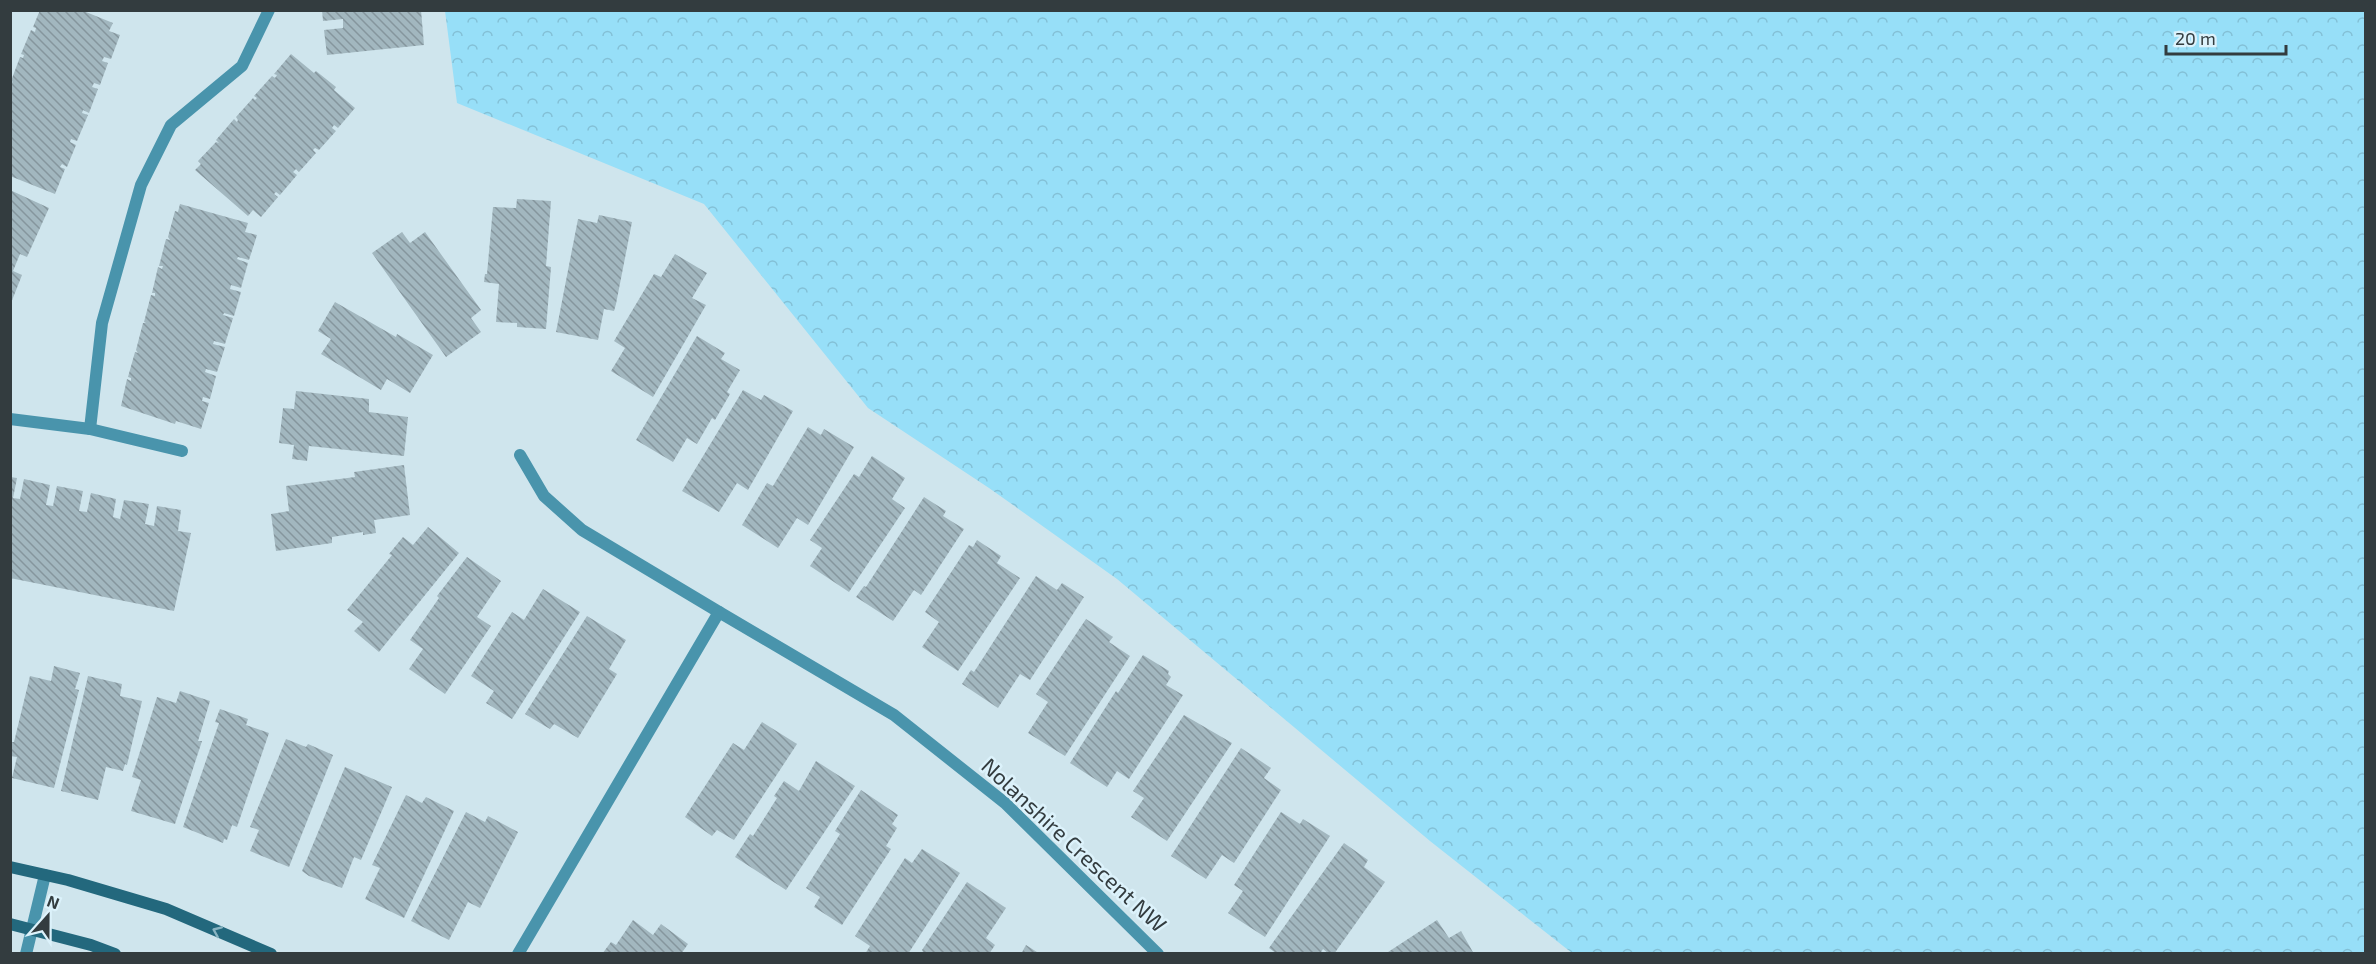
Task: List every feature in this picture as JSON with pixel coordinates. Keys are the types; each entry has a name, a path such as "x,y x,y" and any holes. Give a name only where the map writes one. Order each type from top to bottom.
{"street":[{"path":"90,429 102,323 141,185 171,125 242,66 269,10"},
{"path":"10,419 90,429 182,451"},
{"name":"Nolanshire Crescent NW","path":"520,454 544,496 582,530 894,715 1005,803 1158,954"},
{"path":"518,954 719,612"},
{"path":"10,867 166,909 271,954"},
{"path":"26,954 45,875"},
{"path":"10,924 115,954"}],"green space":[{"path":"445,11 2365,11 2365,953 1572,953 1430,841 1117,579 989,488 868,408 704,204 457,103"}],"building":[{"path":"40,10 81,10 113,23 109,31 120,35 111,59 104,57 102,61 108,63 100,85 94,83 92,87 98,89 89,113 83,110 82,113 88,115 77,141 71,139 70,142 76,145 67,167 62,164 60,167 65,169 55,194 10,176 10,83 13,82 11,81 20,57 23,58 24,55 21,54 31,30 35,32 36,28 33,27"},
{"path":"322,10 421,10 424,45 327,55 324,30 343,28 343,19 323,21"},
{"path":"291,54 336,87 334,90 355,108 338,128 334,125 332,128 336,131 319,150 315,148 313,150 316,153 299,172 296,169 293,172 297,175 280,195 276,192 274,194 278,197 261,217 253,210 248,216 195,170 201,164 198,161 216,142 219,143 216,140 234,119 237,122 236,117 253,98 255,100 257,98 254,96 272,76 275,78 277,75 274,74"},
{"path":"10,190 49,208 27,257 20,254 13,271 22,275 11,303"},
{"path":"517,199 551,201 546,266 551,267 546,329 517,327 517,323 496,322 499,284 484,282 485,274 487,274 493,207 516,208"},
{"path":"180,204 248,223 245,232 257,235 249,260 238,257 237,259 248,263 241,288 231,285 230,289 241,292 234,316 224,313 223,315 233,318 225,344 214,341 213,344 225,347 217,372 206,369 205,372 216,376 210,399 203,397 202,401 209,403 201,429 176,421 175,424 121,406 127,379 131,381 128,377 135,352 138,353 136,350 143,323 146,323 144,322 151,295 155,296 155,293 152,293 158,267 162,269 163,266 159,266 166,239 170,240 168,237 175,211 178,212"},
{"path":"599,215 632,222 614,311 604,309 598,340 556,332 578,219 597,223"},
{"path":"402,232 410,243 425,232 481,310 471,318 481,332 446,357 372,253"},
{"path":"675,254 707,273 692,298 706,305 653,397 611,371 625,348 614,341 654,274 661,277"},
{"path":"335,302 433,355 410,393 387,379 381,390 321,354 331,339 318,331"},
{"path":"697,336 725,353 721,359 740,370 715,420 712,418 697,444 687,438 673,462 636,440"},
{"path":"743,390 761,400 764,395 793,411 748,490 737,483 719,512 682,491"},
{"path":"296,391 369,399 369,412 408,417 404,456 309,446 307,461 292,459 294,445 279,443 283,408 294,409"},
{"path":"808,427 821,435 824,429 854,447 808,525 797,518 778,548 742,525 767,483 773,486"},
{"path":"872,456 905,478 892,499 905,508 849,592 810,566 822,548 810,540 854,474 859,477"},
{"path":"404,465 410,515 374,520 376,533 363,535 363,532 332,537 332,543 276,551 271,514 289,511 286,486 355,477 354,472"},
{"path":"10,477 17,478 13,498 20,499 24,479 50,485 46,505 53,506 57,486 83,491 79,511 87,512 91,493 116,499 113,517 120,519 124,500 149,504 145,524 154,526 157,506 181,510 178,531 191,533 174,611 10,578"},
{"path":"924,497 946,511 943,516 964,529 921,595 914,590 893,621 856,597 864,586 866,587"},
{"path":"428,527 459,553 379,652 354,631 363,622 347,610 392,555 389,554 403,537 413,545"},
{"path":"977,540 1001,556 997,563 1020,578 958,671 922,647 939,622 925,612 969,545 973,547"},
{"path":"467,557 501,581 477,617 491,626 445,694 409,669 423,649 410,640 439,598 437,596"},
{"path":"1036,576 1057,590 1062,583 1084,597 1030,680 1020,674 998,708 962,684 971,670 974,672"},
{"path":"543,589 580,612 512,719 486,703 494,691 471,676 512,612 524,620"},
{"path":"587,616 626,640 609,669 617,674 578,738 554,724 550,729 525,714"},
{"path":"1086,619 1113,637 1109,642 1130,656 1065,756 1028,733 1048,702 1036,694"},
{"path":"1143,655 1169,671 1168,674 1171,677 1166,685 1183,695 1129,779 1117,771 1107,787 1070,763 1116,691 1118,693"},
{"path":"54,666 80,673 75,689 79,690 54,788 12,778 17,757 10,756 10,746 11,742 14,742 30,676 51,681"},
{"path":"88,676 122,684 120,696 142,701 127,765 125,764 123,771 106,767 98,800 61,791"},
{"path":"180,691 210,701 198,741 202,741 175,824 131,811 141,780 132,777 157,697 176,703"},
{"path":"220,709 248,719 246,725 269,733 237,827 232,825 227,840 224,839 223,843 183,827 219,723 215,722"},
{"path":"1184,715 1232,743 1167,841 1131,817 1144,798 1133,791"},
{"path":"762,722 797,744 734,840 717,830 712,836 685,817 733,743 744,750"},
{"path":"286,739 306,747 308,744 333,755 289,867 250,851 259,830 250,827"},
{"path":"1241,748 1271,768 1264,778 1281,790 1234,863 1222,855 1206,879 1171,856"},
{"path":"816,761 855,786 786,890 735,857 750,834 753,836 777,798 774,796 784,781 799,791"},
{"path":"345,767 392,787 361,860 354,857 342,888 309,876 302,871"},
{"path":"861,790 898,815 892,824 897,828 886,846 891,849 842,925 814,907 820,897 806,888 840,834 835,831"},
{"path":"406,795 422,803 426,797 454,811 404,918 365,899 380,868 372,865"},
{"path":"466,812 485,822 488,816 518,832 480,908 468,902 449,940 411,921"},
{"path":"1281,812 1300,824 1303,819 1330,836 1265,937 1228,913 1243,891 1234,885"},
{"path":"1344,843 1368,860 1364,867 1385,882 1334,954 1329,954 1323,949 1320,954 1277,954 1269,948"},
{"path":"922,849 960,873 908,954 865,954 870,946 855,936 905,858 912,863"},
{"path":"967,882 1006,908 986,938 995,945 989,954 924,954 922,950"},
{"path":"633,920 653,935 661,924 688,944 681,954 602,954 611,942 616,945"},
{"path":"1437,920 1449,938 1461,931 1474,954 1385,954"},
{"path":"1026,945 1040,954 1021,954"}]}
